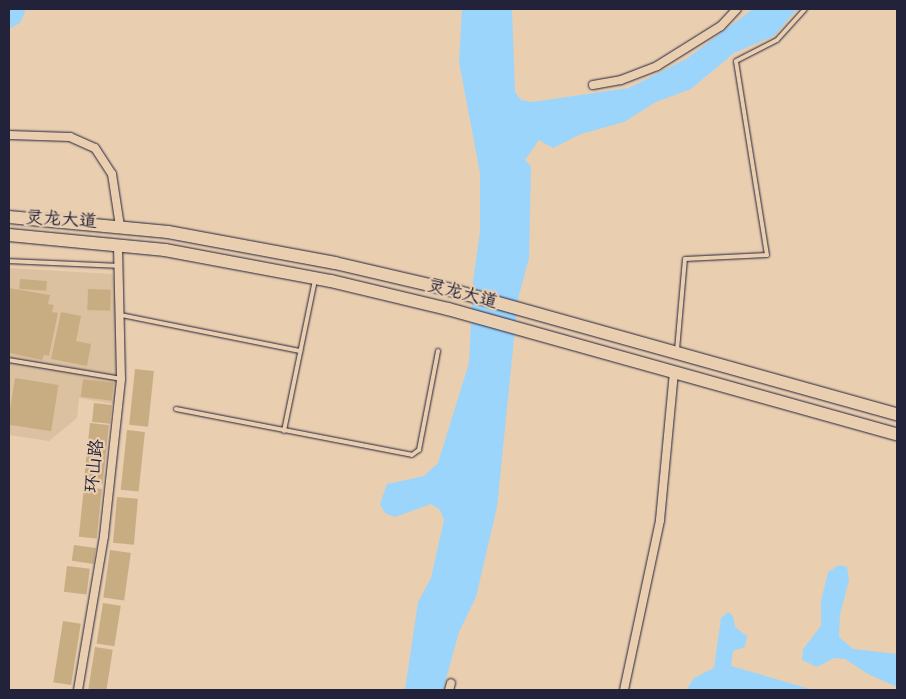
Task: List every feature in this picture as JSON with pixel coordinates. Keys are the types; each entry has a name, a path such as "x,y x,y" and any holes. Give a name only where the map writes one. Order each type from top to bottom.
{"main road":[{"path":"9,211 90,223"},
{"name":"灵龙大道","path":"9,217 120,226 277,251 455,291 897,414"},
{"name":"灵龙大道","path":"9,235 118,244 316,278 455,311 897,434"},
{"path":"9,243 70,240"}],"street":[{"path":"593,85 621,80 657,66 720,26 737,9"},
{"path":"9,135 70,137 95,148 104,157 112,174 120,226"},
{"name":"环山路","path":"78,690 104,536 121,379 118,244"},
{"path":"624,690 660,520 674,372"}],"lane":[{"path":"676,353 685,259 767,255 736,61 777,40 805,9"},
{"path":"9,261 119,266"},
{"path":"284,431 316,278"},
{"path":"121,316 300,351"},
{"path":"176,409 408,456 415,454 419,450 438,351"},
{"path":"9,360 121,379"}],"shaded area":[{"path":"9,268 112,274 118,301 118,369 114,404 79,398 77,418 49,441 9,435"}],"water":[{"path":"9,9 26,9 20,23 9,29"},
{"path":"462,9 512,9 515,92 521,100 532,102 629,88 686,59 753,9 797,9 774,36 734,53 691,89 656,102 624,122 581,134 553,148 539,140 525,160 531,166 529,258 518,299 497,507 476,597 459,632 443,690 405,690 418,602 431,578 444,520 440,510 431,504 395,517 385,513 380,504 387,484 424,476 438,463 469,363 473,281 480,232 480,173 459,62"},
{"path":"839,565 847,567 849,580 840,615 839,637 853,649 897,654 897,687 868,674 845,659 834,658 817,667 802,660 803,649 821,626 821,601 828,572"},
{"path":"728,612 733,616 735,627 747,636 745,647 733,651 731,666 810,689 826,690 686,690 694,678 714,668 721,618"}],"building":[{"path":"20,279 47,281 46,291 19,289"},
{"path":"9,288 50,295 48,304 54,305 52,312 58,313 49,356 44,355 42,360 9,353"},
{"path":"88,289 111,290 110,311 87,310"},
{"path":"61,312 81,316 76,341 91,344 87,366 51,359"},
{"path":"135,369 154,371 148,427 129,425"},
{"path":"15,378 58,385 51,431 9,425"},
{"path":"83,379 114,383 112,401 81,397"},
{"path":"94,403 112,405 110,424 92,422"},
{"path":"90,423 109,425 103,484 84,482"},
{"path":"127,430 145,432 139,492 121,490"},
{"path":"84,487 102,489 97,539 79,537"},
{"path":"117,497 138,499 134,545 113,543"},
{"path":"74,545 96,548 94,564 72,561"},
{"path":"110,550 131,553 124,600 103,598"},
{"path":"67,566 90,569 87,595 64,592"},
{"path":"103,603 121,606 114,646 97,643"},
{"path":"63,621 81,624 71,685 53,682"},
{"path":"95,647 113,650 106,690 88,690"}]}
